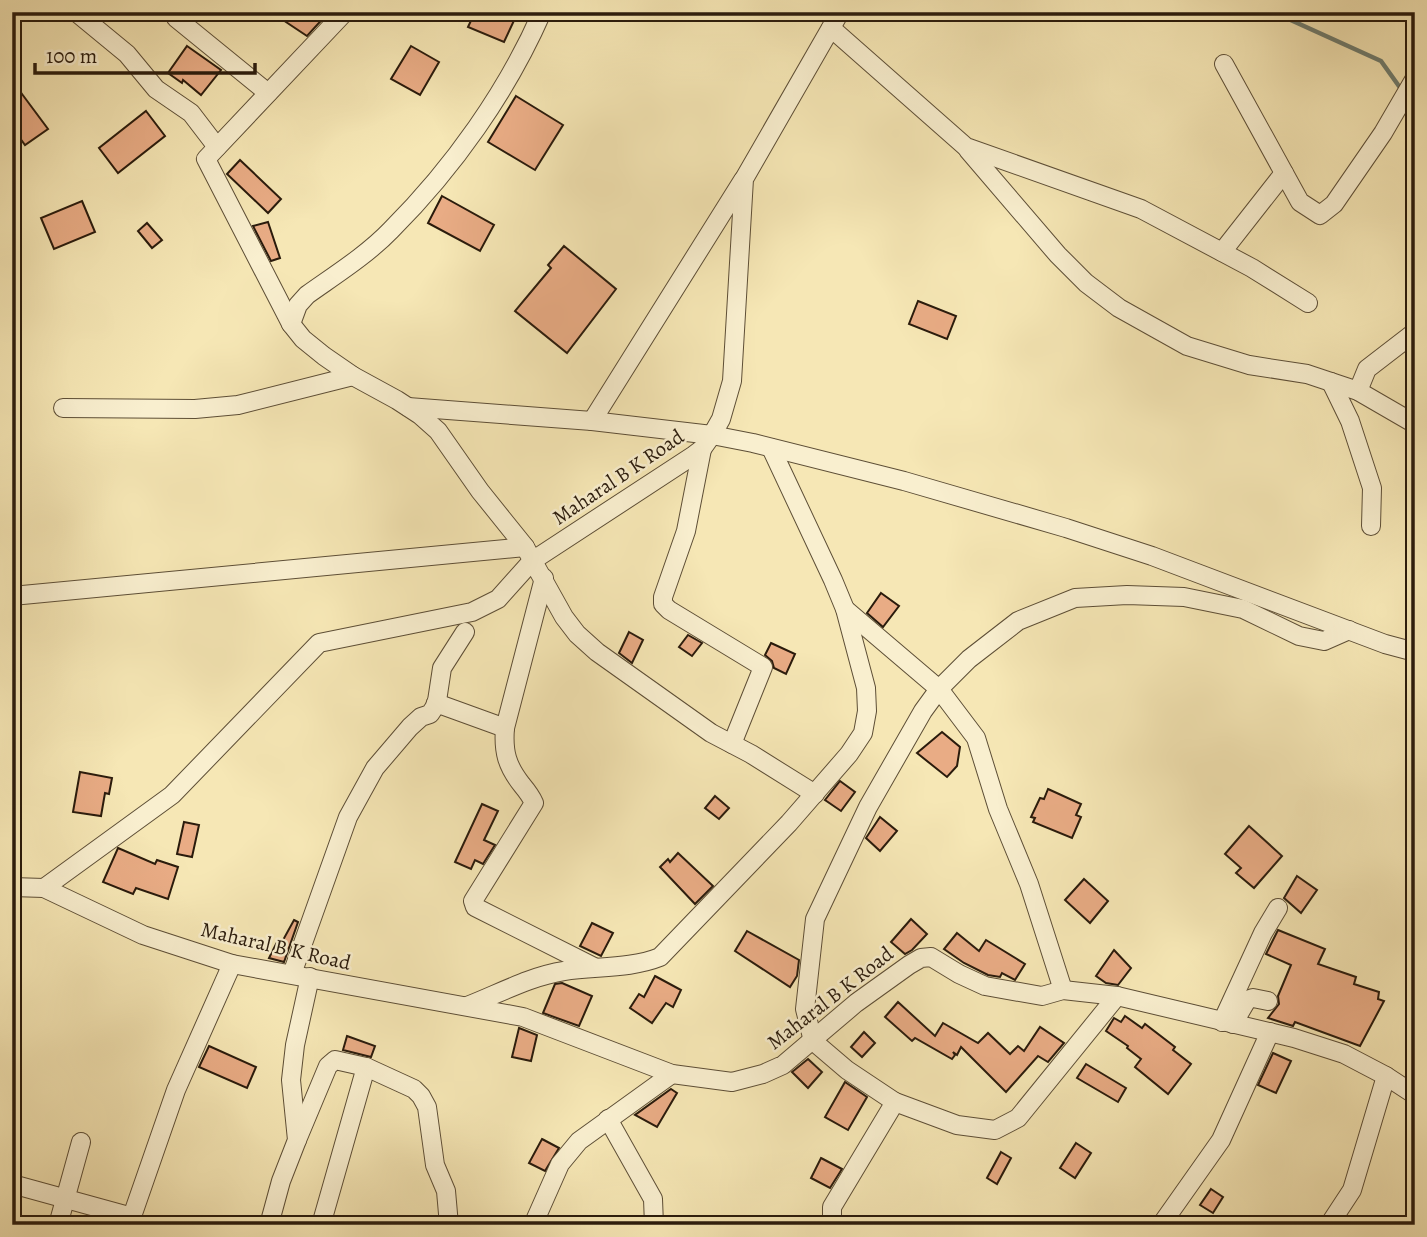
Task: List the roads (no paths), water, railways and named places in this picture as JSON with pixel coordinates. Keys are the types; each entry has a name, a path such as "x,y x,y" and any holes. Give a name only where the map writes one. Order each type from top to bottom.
{"street":[{"path":"75,12 127,54 156,89 191,113 217,147"},
{"path":"345,12 205,159 291,324 303,339 353,376 408,407 438,431 528,554 577,635 711,733 815,794"},
{"path":"291,324 298,305 307,295 390,231 442,172 505,85 524,53 542,12"},
{"path":"176,18 268,93"},
{"path":"836,20 966,147 1058,255 1086,283 1119,308 1187,346 1249,365 1307,374 1358,391 1415,424"},
{"name":"Maharal B K Road","path":"836,20 744,179 732,381 721,419 707,442 528,554 498,599 472,612 319,643 172,795 44,888 143,935 232,964 523,1017 672,1074 732,1082 763,1074 783,1065 856,1003 921,958 931,957 985,986 1042,996 1063,990 1116,996 1270,1032 1297,1030 1387,1076 1415,1094"},
{"path":"1224,64 1300,202 1320,215 1334,204 1408,89"},
{"path":"966,147 1140,209 1222,252 1308,303"},
{"path":"1222,252 1284,173"},
{"path":"593,421 744,179"},
{"path":"1358,391 1367,369 1415,332"},
{"path":"63,408 195,409 238,405 353,376"},
{"path":"1331,382 1350,421 1372,488 1371,526"},
{"path":"408,407 593,421 707,442 771,448 904,481 1066,528 1152,556 1415,652"},
{"path":"707,442 686,531 663,597 663,604 763,667 732,744"},
{"path":"466,1007 562,971 646,963 660,957 815,794 863,733 867,710 866,688 845,609 771,448"},
{"path":"12,596 528,554"},
{"path":"544,578 505,728 503,748 509,768 534,803 475,897 474,904 594,968"},
{"path":"1116,996 1018,1118 995,1130 957,1125 895,1102 847,1070 813,1041 805,1009 815,919 868,807 923,711 939,689 970,659 1018,621 1075,598 1127,595 1184,597 1243,608 1299,636 1324,641 1349,630"},
{"path":"845,609 939,689 976,738 998,809 1030,884 1063,990"},
{"path":"298,1140 290,1080 301,976 334,851 348,817 375,768 410,727 430,714 436,703 442,668 465,632"},
{"path":"436,703 505,728"},
{"path":"12,887 44,888"},
{"path":"1227,1023 1263,933 1278,908"},
{"path":"12,1184 65,1198 130,1221 176,1090 232,964"},
{"path":"1227,1023 1247,1000 1268,1000"},
{"path":"1161,1225 1221,1140 1270,1032"},
{"path":"269,1225 281,1181 331,1062 335,1060 366,1067 414,1089 421,1096 427,1107 435,1165 446,1191 449,1225"},
{"path":"321,1225 366,1067"},
{"path":"533,1225 560,1164 579,1141 672,1074"},
{"path":"1329,1225 1352,1190 1387,1076"},
{"path":"832,1225 832,1207 895,1102"},
{"path":"608,1119 653,1199 654,1225"},
{"path":"58,1225 81,1142"}],"waterway":[{"path":"1273,12 1381,61 1401,89"},
{"path":"1408,99 1415,108"}]}
